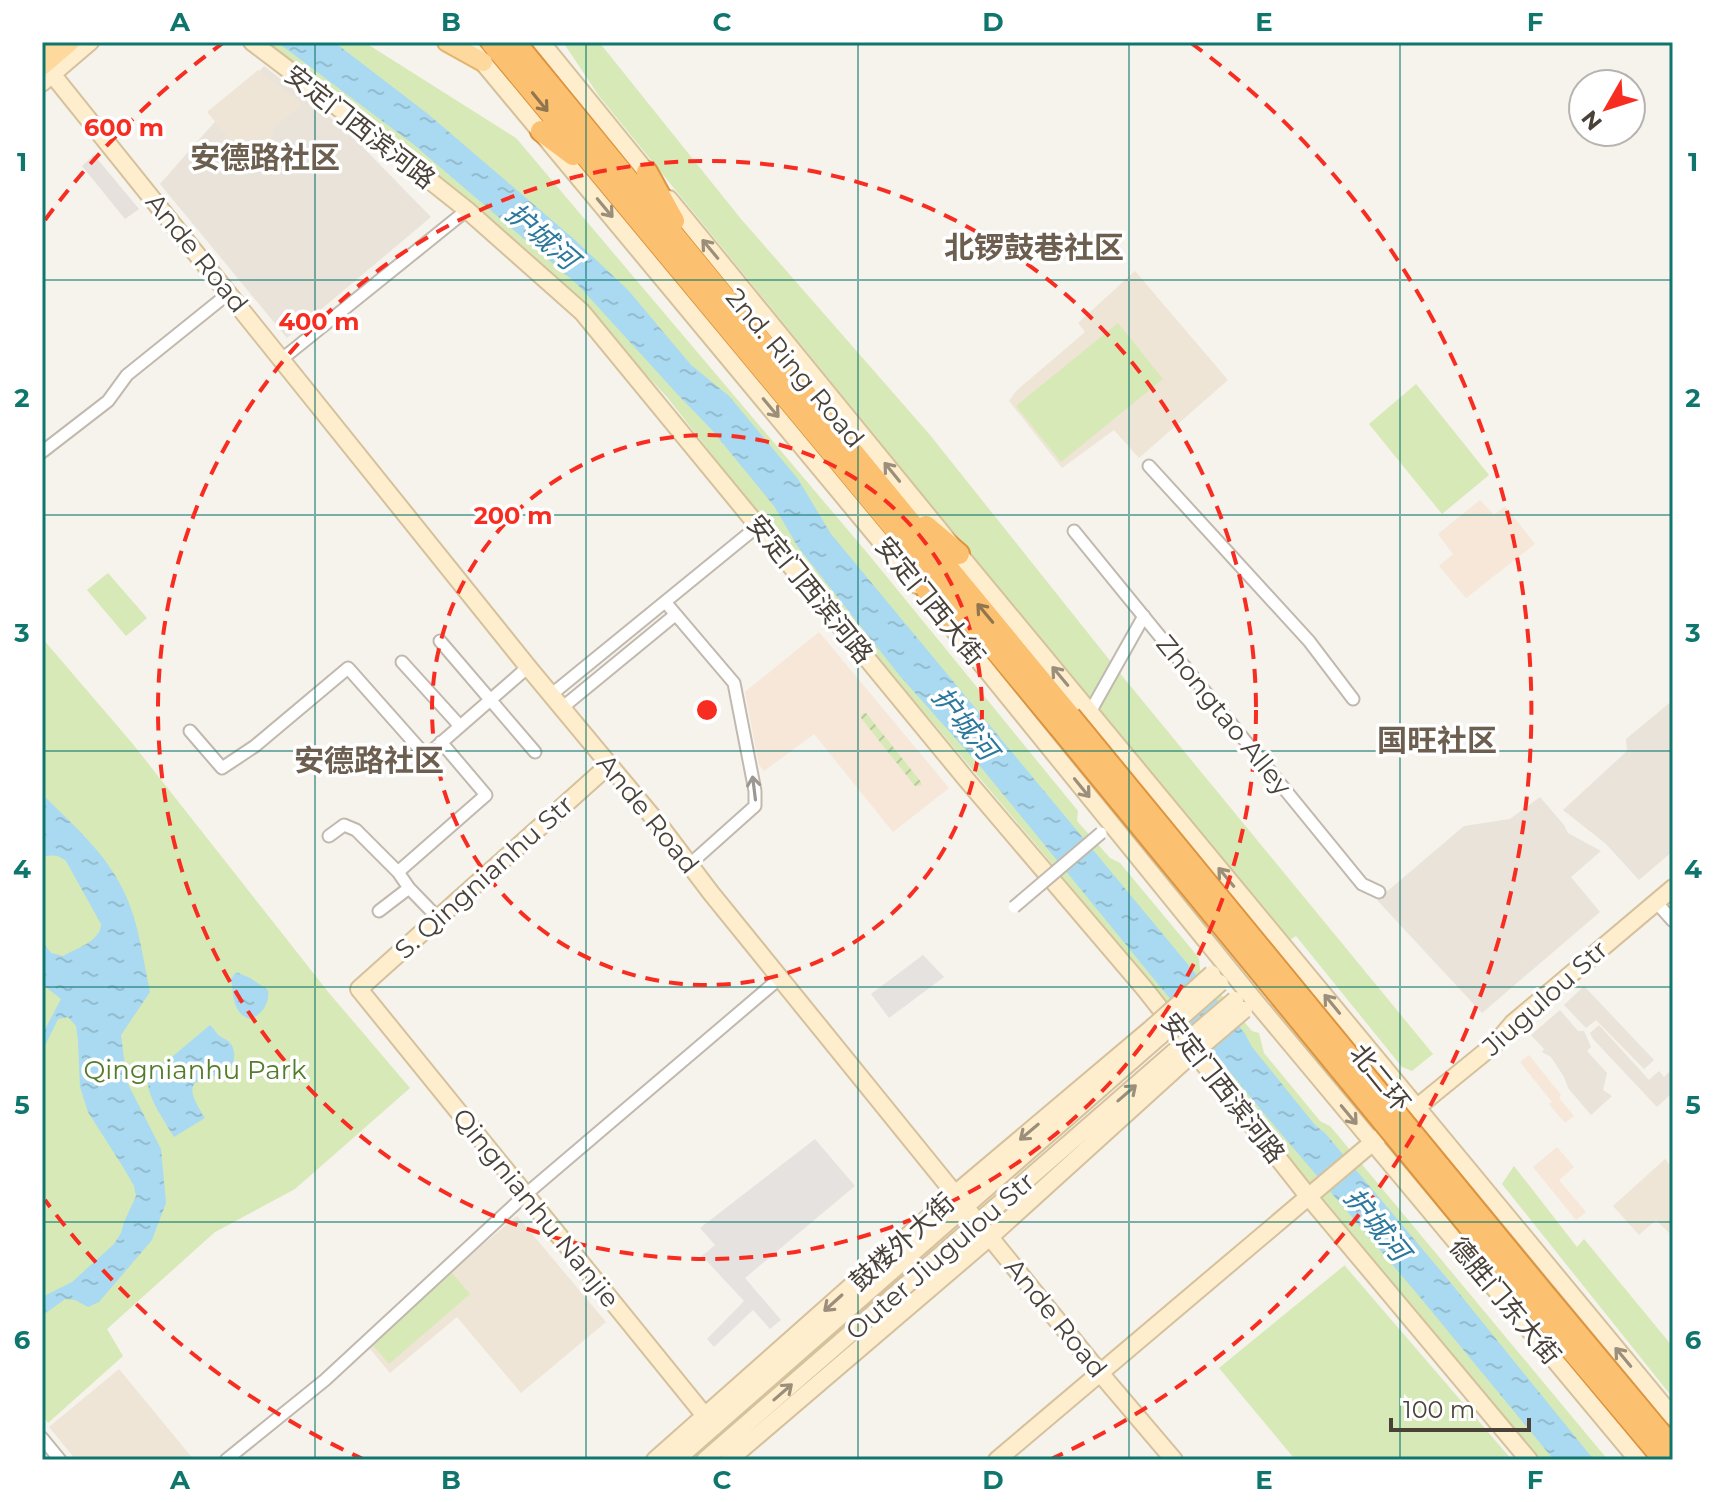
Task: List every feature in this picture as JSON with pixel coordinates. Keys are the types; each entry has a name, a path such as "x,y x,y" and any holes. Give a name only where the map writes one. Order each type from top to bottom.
{"highway":[{"name":"2nd. Ring Road","path":"491,42 604,180 875,492 1080,714"},
{"name":"2nd. Ring Road","path":"515,42 697,263 875,492"},
{"path":"541,131 604,180"},
{"path":"647,172 697,263"},
{"path":"875,492 945,618"},
{"path":"875,492 959,554"},
{"name":"北二环","path":"875,492 1542,1303 1673,1448"},
{"name":"北二环","path":"1080,714 1664,1460"}],"main road":[{"path":"45,72 70,42"},
{"path":"447,42 483,62"}],"street":[{"path":"45,72 90,42"},
{"name":"安定门西滨河路","path":"252,42 467,210 582,312 966,779 1144,988 1308,1196 1529,1460"},
{"name":"安定门西大街","path":"466,42 945,618 1106,829 1209,945 1222,974 1366,1148"},
{"name":"安定门西大街","path":"541,42 959,554 1080,714 1253,908 1417,1108"},
{"name":"Ande Road","path":"45,72 229,293 528,667 1100,1373 1174,1460"},
{"path":"282,359 467,210"},
{"path":"42,452 108,401 127,375 229,293"},
{"path":"1149,466 1309,641 1353,699"},
{"path":"557,700 758,526"},
{"name":"Zhongtao Alley","path":"1074,531 1362,884 1379,892"},
{"path":"666,603 734,683 755,791 755,806 690,864"},
{"path":"557,700 675,615"},
{"path":"1080,714 1144,616"},
{"path":"440,641 535,752"},
{"path":"402,662 460,726"},
{"path":"190,731 222,768 255,746 348,668 426,756 528,667"},
{"path":"398,872 486,795 441,742"},
{"name":"S. Qingnianhu Str","path":"438,918 609,765"},
{"path":"329,836 344,825 356,830 438,918"},
{"path":"1014,907 1106,829"},
{"path":"379,911 409,888"},
{"name":"Jiugulou Str","path":"1308,1196 1496,1043 1513,1023 1673,888"},
{"path":"1656,902 1673,921"},
{"path":"1209,945 1253,908"},
{"name":"Qingnianhu Nanjie","path":"438,918 359,989 709,1422"},
{"path":"1222,974 1272,932"},
{"path":"1249,1003 1295,959"},
{"name":"鼓楼外大街","path":"655,1460 709,1422 1222,974"},
{"path":"226,1460 325,1380 525,1195 780,978"},
{"path":"1249,1003 1310,978"},
{"name":"Outer Jiugulou Str","path":"732,1455 1179,1057 1249,1003"},
{"name":"德胜门东大街","path":"1417,1108 1673,1417"},
{"name":"德胜门东大街","path":"1366,1148 1407,1184 1638,1460"},
{"path":"1407,1184 1450,1149"},
{"path":"997,1460 1308,1196"},
{"name":"鼓楼外大街","path":"676,1460 709,1422"},
{"path":"42,1438 60,1460"},
{"path":"705,1460 732,1455"}],"shaded area":[{"path":"264,66 346,130 431,217 287,338 160,184"},
{"path":"258,70 303,104 274,127 270,150 251,165 207,112"},
{"path":"94,155 139,209 125,219 82,166"},
{"path":"1135,271 1228,380 1139,458 1114,430 1062,468 1009,401 1016,391 1085,332 1078,323"},
{"path":"1480,500 1494,515 1505,506 1535,544 1466,598 1439,566 1453,554 1438,534"},
{"path":"819,632 949,788 893,832 814,734 764,771 759,765 745,692"},
{"path":"1673,700 1673,851 1639,880 1606,844 1563,810 1627,751 1626,739"},
{"path":"1540,797 1568,833 1601,851 1571,877 1600,912 1482,1013 1377,900 1464,826 1510,819"},
{"path":"923,955 944,977 889,1018 871,994"},
{"path":"1584,986 1654,1060 1644,1069 1596,1020 1586,1028 1564,1005"},
{"path":"1560,1010 1578,1031 1584,1031 1591,1047 1587,1051 1607,1073 1603,1090 1612,1096 1591,1115 1568,1088 1551,1057 1542,1052 1544,1049 1531,1035"},
{"path":"1599,1025 1649,1080 1659,1071 1664,1077 1669,1072 1673,1076 1673,1092 1657,1107 1593,1039 1590,1033"},
{"path":"1529,1055 1574,1116 1565,1123 1520,1062"},
{"path":"815,1139 855,1186 745,1278 781,1320 770,1329 753,1310 714,1347 707,1339 744,1301 702,1256 715,1245 700,1228"},
{"path":"1557,1147 1574,1167 1559,1180 1586,1212 1576,1220 1533,1167"},
{"path":"1665,1159 1673,1165 1673,1237 1656,1220 1639,1235 1613,1206"},
{"path":"517,1216 606,1322 521,1393 457,1317 390,1373 365,1343"},
{"path":"119,1369 194,1460 76,1460 49,1427"}],"green space":[{"path":"261,42 364,42 516,138 869,555 1078,811 1077,821 1110,858 1120,863 1199,958 1200,970 1252,1031 1259,1033 1264,1053 1320,1121 1330,1126 1608,1460 1540,1460 1209,1061 1157,992 1037,846 786,549 667,397 568,291"},
{"path":"563,42 599,42 741,219 930,435 1123,677 1433,1054 1412,1071 1402,1067 1296,936 1290,940 1082,690 599,96"},
{"path":"1118,323 1163,379 1061,462 1016,406"},
{"path":"1416,384 1489,475 1442,514 1369,424"},
{"path":"108,573 147,618 126,636 87,590"},
{"name":"Qingnianhu Park","path":"42,638 132,743 329,993 410,1088 295,1189 215,1232 107,1329 123,1356 48,1423 42,1415"},
{"path":"866,713 921,785 915,786 861,718"},
{"path":"1514,1166 1577,1247 1584,1239 1673,1347 1673,1398 1502,1184"},
{"path":"1345,1265 1512,1460 1289,1460 1293,1457 1219,1368"},
{"path":"452,1273 470,1294 389,1364 371,1343"}],"water":[{"name":"护城河","path":"277,42 334,42 428,114 574,239 628,290 691,365 729,396 798,479 831,534 1594,1460 1554,1460 1261,1110 980,766 900,676 798,547 774,506 711,429 578,285 413,144"},
{"path":"42,794 104,859 123,889 133,916 150,992 121,1035 127,1082 161,1149 166,1203 152,1240 99,1302 88,1307 65,1299 42,1314 42,1297 72,1282 114,1244 136,1196 134,1186 88,1112 80,1087 76,1026 68,1017 58,1019 42,1052 42,1035 61,999 42,984 42,941 51,953 63,956 93,939 101,924 66,861 55,856 42,858"},
{"path":"236,972 268,990 264,1008 250,1019 240,1012 235,1003 231,979"},
{"path":"210,1025 231,1044 234,1060 226,1071 195,1084 192,1090 195,1101 205,1118 174,1137 151,1096 149,1075 154,1067 166,1062"}],"district":[{"name":"安德路社区","path":"265,158"},
{"name":"北锣鼓巷社区","path":"1034,248"},
{"name":"国旺社区","path":"1437,741"},
{"name":"安德路社区","path":"369,761"}]}
